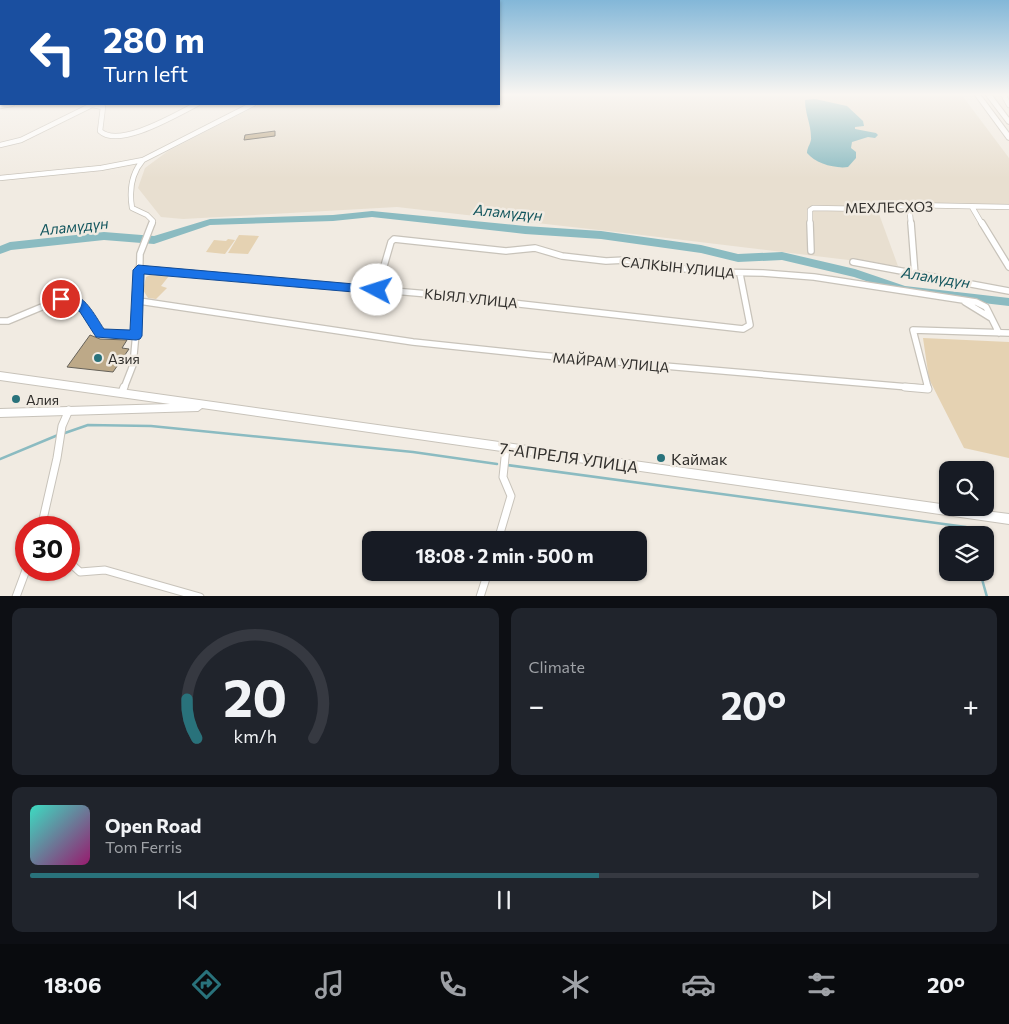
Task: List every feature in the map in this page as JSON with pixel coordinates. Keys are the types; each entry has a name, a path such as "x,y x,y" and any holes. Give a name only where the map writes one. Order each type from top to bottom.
{"main road":[{"path":"997,122 1009,138"},
{"path":"0,376 217,407"},
{"path":"0,413 217,407"},
{"name":"7-АПРЕЛЯ УЛИЦА","path":"217,407 1009,519"}],"street":[{"path":"0,145 21,140 58,122"},
{"path":"101,122 100,131 117,138 137,133 160,122"},
{"path":"0,178 101,168 143,160 219,122"},
{"path":"122,392 133,365 139,302 138,270 140,254 153,221 132,208 129,194 136,167 143,160"},
{"path":"908,205 915,275"},
{"name":"МЕХЛЕСХОЗ","path":"810,251 811,209 908,205 1009,207"},
{"path":"972,207 1009,267"},
{"name":"САЛКЫН УЛИЦА","path":"377,290 391,242 394,239 506,251 536,248 562,256 626,260 691,270 814,277 963,301 992,318 999,333"},
{"path":"853,262 1009,291"},
{"name":"КЫЯЛ УЛИЦА","path":"138,270 440,294 747,328 750,325 740,274"},
{"path":"0,321 8,321 61,299 70,298 84,308 100,334 136,336"},
{"name":"МАЙРАМ УЛИЦА","path":"139,302 413,342 536,355 928,389 913,330 1009,333"},
{"path":"44,516 62,426 69,410"},
{"path":"501,531 511,496 503,477 506,448"},
{"path":"80,572 105,570 200,596"},
{"path":"16,596 22,581"},
{"path":"480,596 485,581"}],"shaded area":[{"path":"225,122 982,122 1009,158 1009,205 875,203 898,266 397,207 183,219 161,217 138,188 145,168 168,151"},
{"path":"239,235 259,236 248,254 228,253"},
{"path":"228,239 235,240 225,254 206,252 214,240 226,241"},
{"path":"152,274 169,276 161,286 167,288 156,299 148,298 143,290 146,277"},
{"path":"923,338 1009,342 1009,458 964,448 929,379"}],"water":[{"path":"809,122 863,122 864,126 855,127 855,129 878,135 875,138 868,137 852,142 851,148 856,152 856,158 848,167 837,167 815,160 807,153 811,139"}],"building":[{"path":"275,131 275,136 244,140 245,135"},
{"name":"Азия","path":"90,335 100,339 127,340 122,348 129,349 113,372 67,367"}],"waterway":[{"name":"Аламүдүн","path":"0,250 10,246 104,236 154,240 210,222 333,218 372,214 525,230 601,235 701,249 738,258 782,256 855,273 905,290 1009,302"},
{"path":"62,434 88,425 151,426 413,452 497,464"},
{"path":"0,459 58,435"},
{"path":"507,465 959,526"},
{"path":"983,581 987,596"}],"place":[{"name":"Азия","path":"98,358"},
{"name":"Алия","path":"16,399"},
{"name":"Каймак","path":"661,458"}],"route":[{"path":"61,299 70,298 84,308 100,334 136,336 139,302 138,270 377,290"}]}
